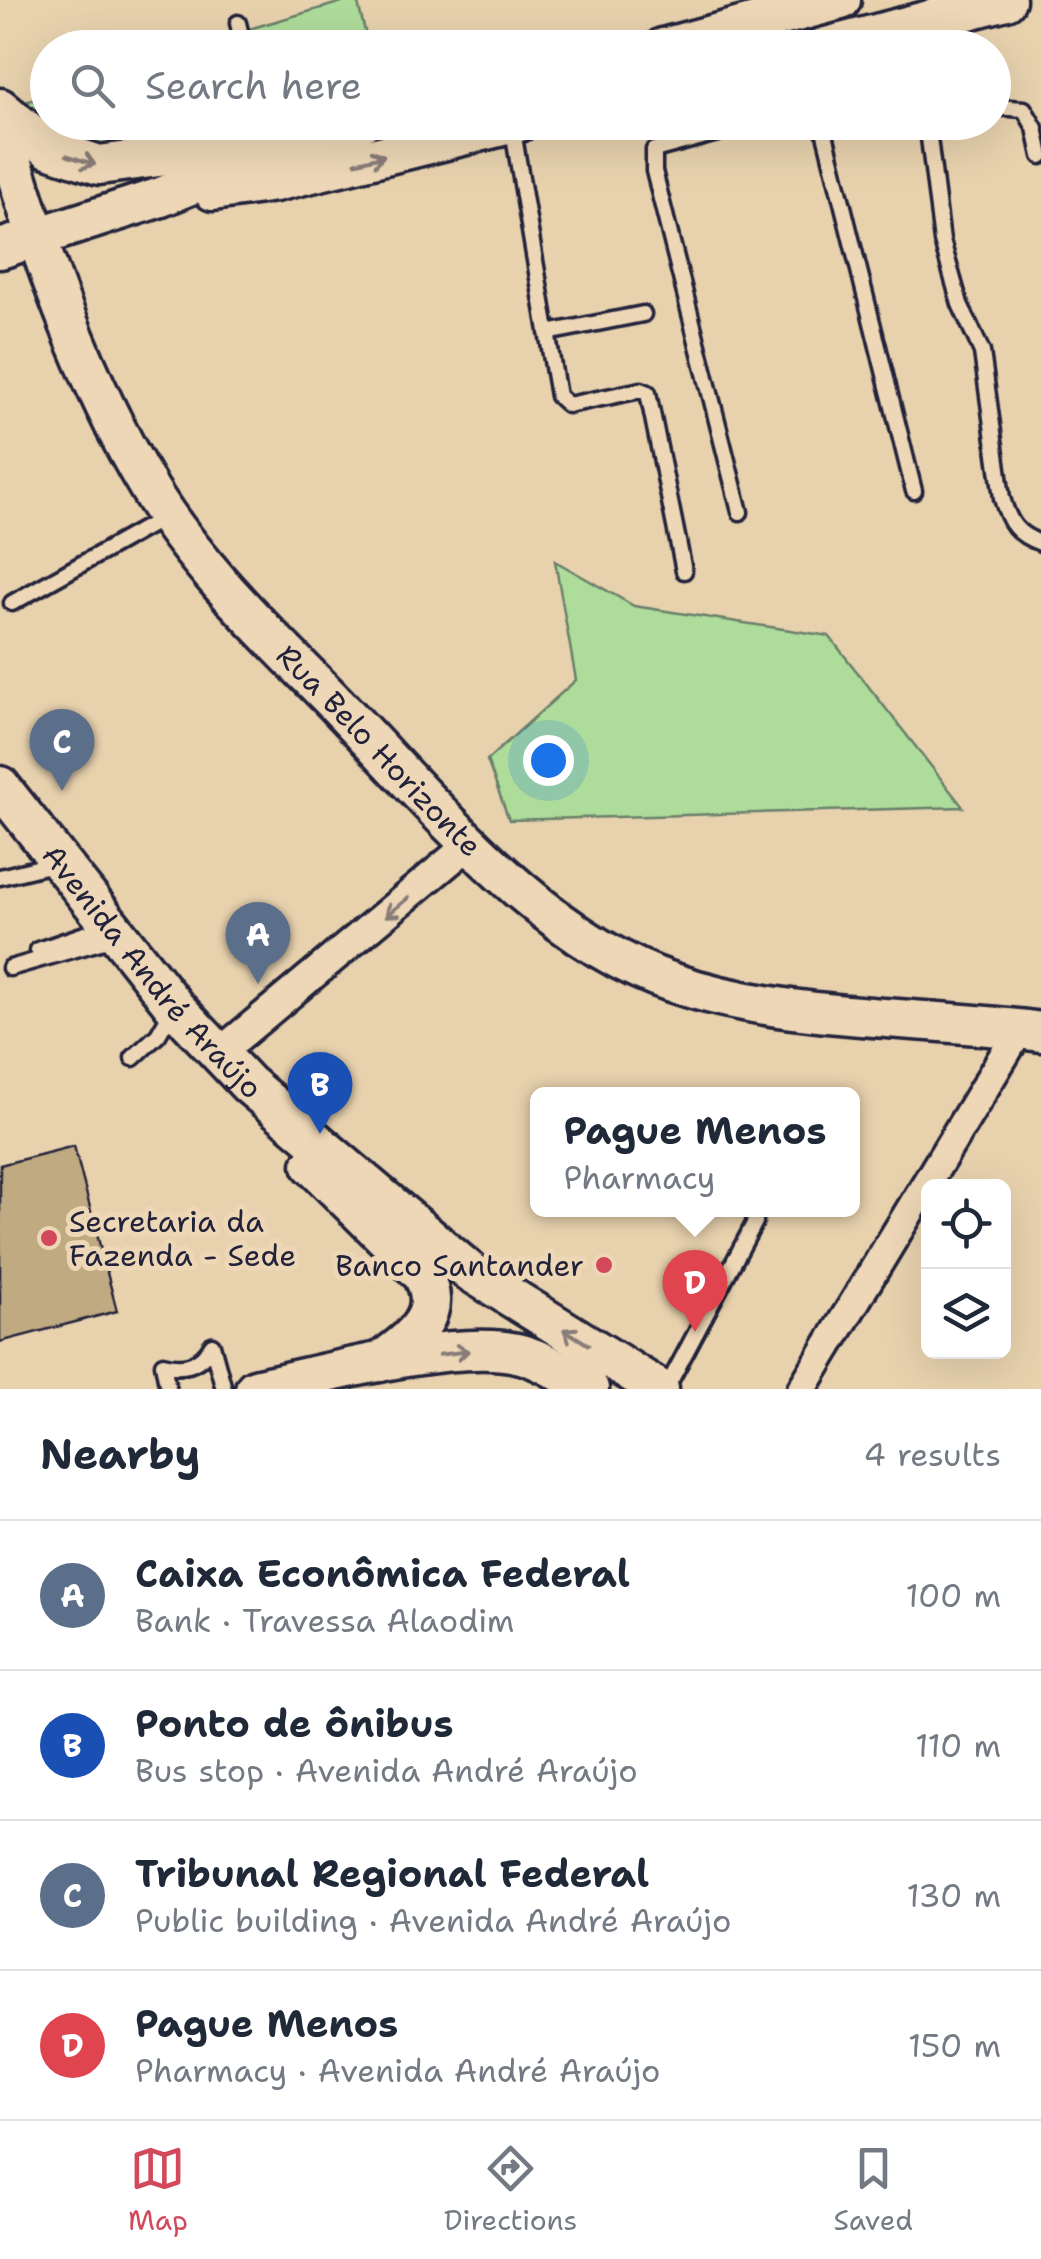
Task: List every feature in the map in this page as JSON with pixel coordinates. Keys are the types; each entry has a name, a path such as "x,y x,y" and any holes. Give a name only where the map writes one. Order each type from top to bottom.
{"main road":[{"path":"730,30 842,0"},
{"path":"954,30 1006,0"},
{"path":"0,108 30,133"},
{"name":"Rua Belo Horizonte","path":"0,120 18,244 167,516 230,594 471,842 576,934 673,983 782,1006 1031,1031"},
{"path":"38,140 48,148 99,166 225,140"},
{"path":"18,244 161,198 299,140"},
{"path":"161,198 275,182 450,140"},
{"name":"Avenida André Araújo","path":"0,786 175,1007 248,1084 469,1271 658,1389"},
{"path":"248,1084 296,1147 368,1225 422,1274 432,1290 431,1304 420,1328 380,1362"},
{"path":"255,1389 380,1362 485,1349 519,1353 549,1364 589,1389"}],"street":[{"path":"218,1054 471,842"},
{"path":"802,1389 1031,1031"}],"lane":[{"path":"238,23 240,30"},
{"path":"1011,108 1024,109 1035,128 1041,156"},
{"path":"518,140 561,402 568,405 641,390 652,398 684,571"},
{"path":"676,140 654,150 654,171 740,512"},
{"path":"826,140 914,492"},
{"path":"929,140 942,240 960,304 982,352 1002,498 1008,518 1022,536 1041,543"},
{"path":"547,333 642,314"},
{"path":"12,603 167,516"},
{"path":"0,878 60,862"},
{"path":"8,964 113,932"},
{"path":"132,1058 158,1035 175,1007"},
{"path":"666,1389 755,1222 754,1217"},
{"path":"168,1389 163,1364 187,1367 198,1362 212,1346 224,1389"}],"green space":[{"path":"357,0 365,30 245,30"},
{"path":"41,140 214,140 107,161"},
{"path":"555,561 634,606 829,636 963,807 509,820 487,760 576,680"}],"building":[{"name":"Secretaria da Fazenda - Sede","path":"74,1146 117,1311 0,1342 0,1165"}],"place":[{"name":"Tribunal Regional Federal","path":"62,791"},
{"name":"Caixa Econômica Federal","path":"258,984"},
{"name":"Ponto de ônibus","path":"320,1134"},
{"name":"Secretaria da Fazenda - Sede","path":"49,1238"},
{"name":"Banco Santander","path":"604,1265"},
{"name":"Pague Menos","path":"695,1332"}]}
